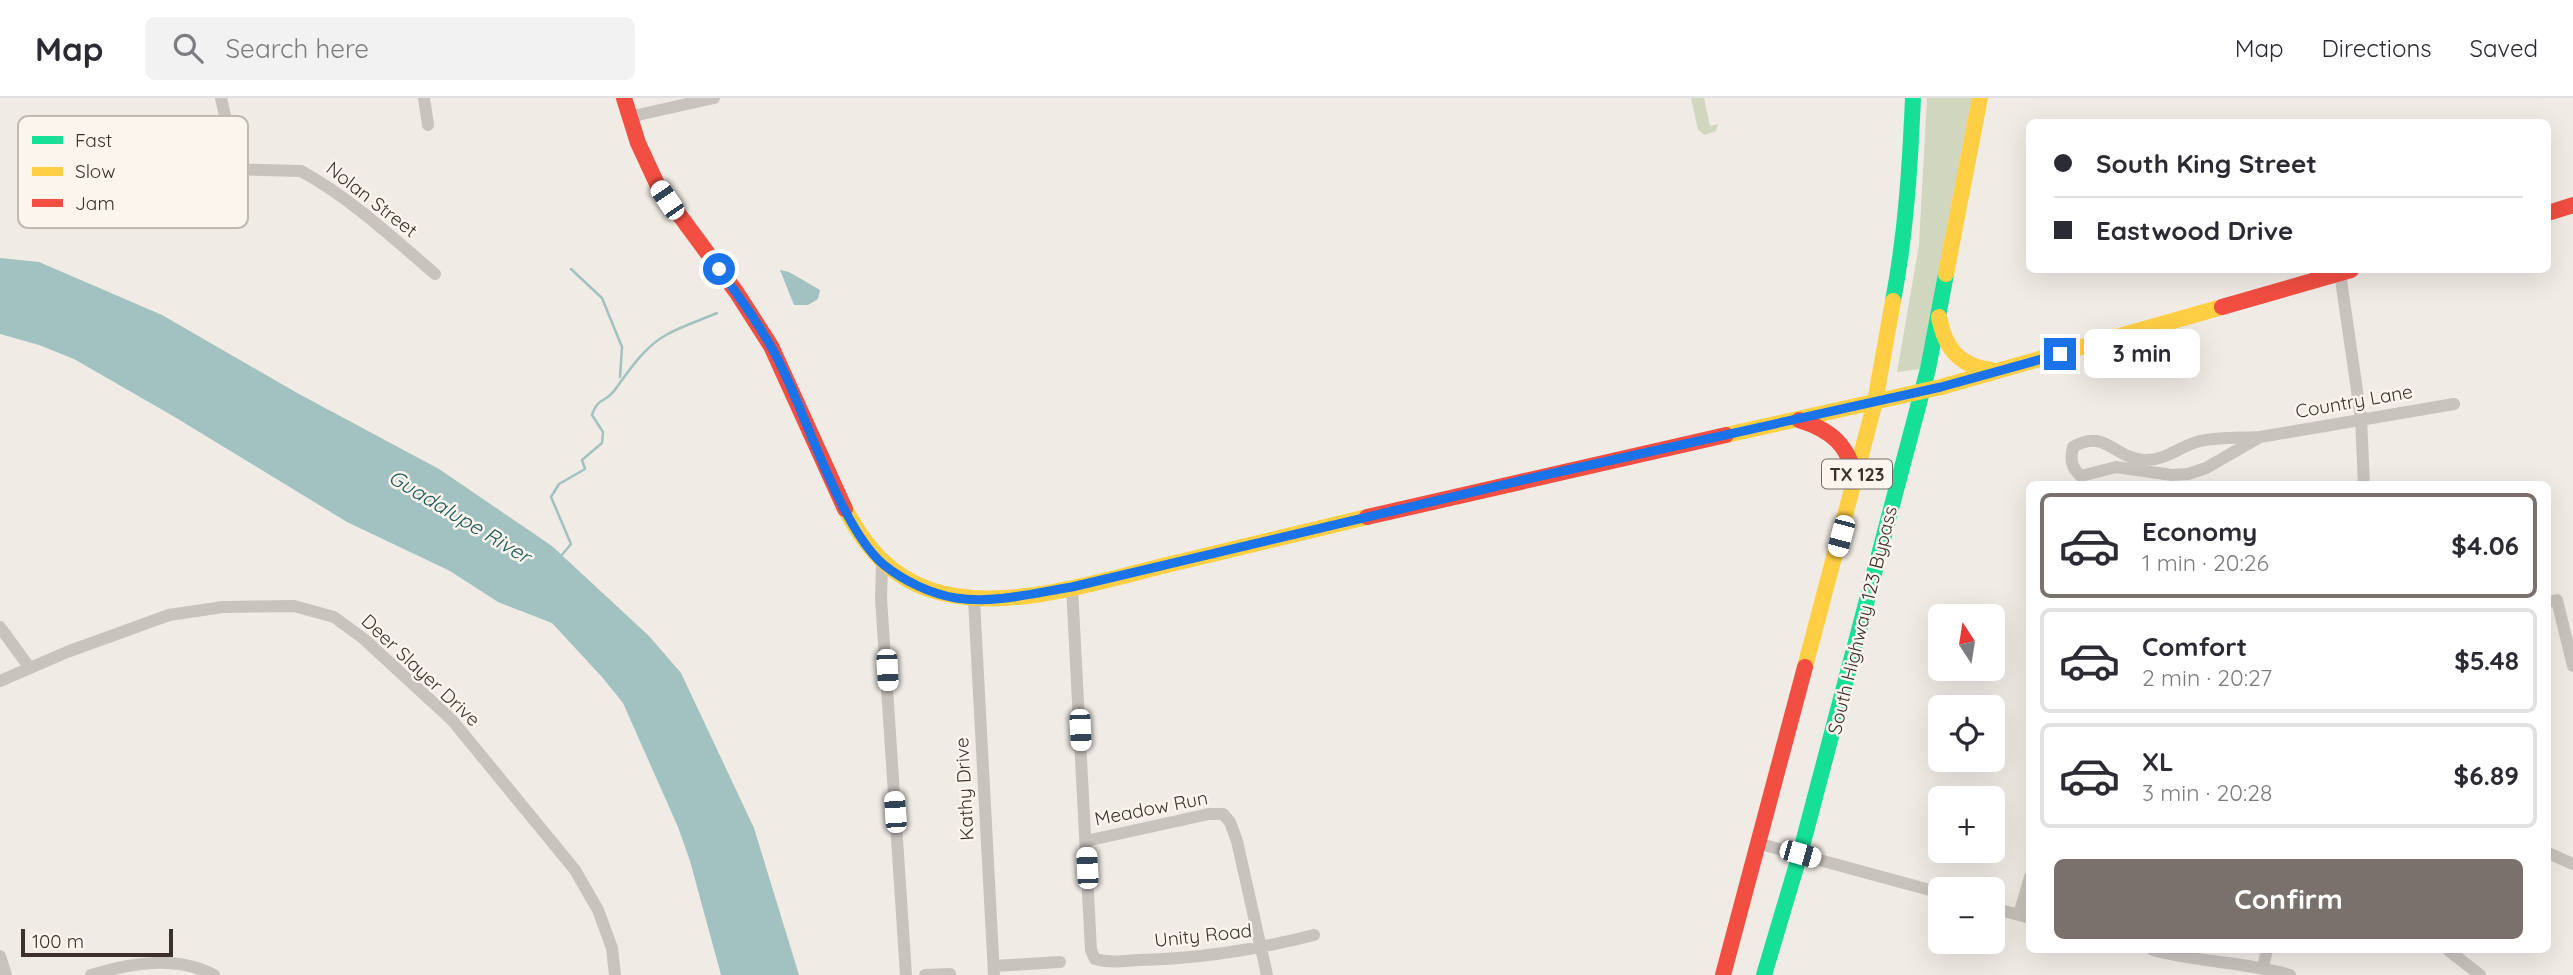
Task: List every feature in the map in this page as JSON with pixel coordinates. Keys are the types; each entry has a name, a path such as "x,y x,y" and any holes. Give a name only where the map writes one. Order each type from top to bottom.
{"main road":[{"path":"624,98 636,141 658,187 766,337 846,510 862,538 883,564 908,580 936,592 974,600 1014,597 1072,587 1545,475 1922,392 2338,273"},
{"name":"South Highway 123 Bypass","path":"1723,975 1875,402 1902,253 1913,98"},
{"name":"South Highway 123 Bypass","path":"1764,975 1800,854 1922,392 1939,317 1980,98"},
{"path":"2551,211 2573,205"},
{"path":"1939,317 1944,342 1956,357 1973,368 1998,371"},
{"path":"1796,419 1822,427 1840,440 1850,457 1856,480"}],"street":[{"path":"221,98 225,116"},
{"path":"424,98 429,125"},
{"path":"628,117 714,98"},
{"name":"Nolan Street","path":"248,169 301,171 318,180 435,274"},
{"path":"2345,273 2361,418 2364,481"},
{"name":"Country Lane","path":"2260,437 2206,468 2188,474 2172,475 2139,464 2099,439 2084,441 2073,447 2071,459 2074,469 2081,476 2116,467 2139,464 2163,459 2184,446 2202,441 2260,437 2454,404"},
{"path":"883,564 881,598 906,975"},
{"path":"1072,587 1086,841"},
{"name":"Kathy Drive","path":"974,600 994,971"},
{"path":"2553,601 2573,666"},
{"name":"Deer Slayer Drive","path":"0,681 29,667 169,615 223,607 293,606 334,617 364,639 452,720 575,870 598,910 611,948 615,975"},
{"path":"0,627 29,667"},
{"name":"Meadow Run","path":"1086,841 1209,814 1223,814 1230,822 1237,841 1261,948"},
{"name":"Unity Road","path":"1086,841 1091,950 1095,959 1105,962 1225,955 1314,935"},
{"path":"1757,843 1928,889"},
{"path":"2551,855 2573,864"},
{"path":"2005,911 2024,917"},
{"path":"1261,948 1268,975"},
{"path":"2175,953 2263,967 2290,975"},
{"path":"2263,967 2266,953"},
{"path":"2452,953 2480,975"},
{"path":"0,956 6,975"},
{"path":"1156,960 1157,975"},
{"path":"91,975 149,962 175,963 214,975"},
{"path":"994,971 1060,962"},
{"path":"925,975 950,974"}],"green space":[{"path":"1691,98 1704,98 1710,126 1718,124 1716,131 1705,135 1698,130"},
{"path":"1927,98 1972,98 1920,369 1897,372 1919,245"}],"water":[{"name":"Guadalupe River","path":"0,258 39,262 162,315 299,394 439,469 552,546 649,636 681,673 754,828 799,975 721,975 678,827 623,703 552,623 498,602 450,571 347,522 74,359 0,334"},
{"path":"780,270 789,272 820,290 818,299 808,305 794,305"}],"waterway":[{"path":"571,269 602,298 622,347 620,377"},
{"path":"561,556 571,544 551,497 559,484 585,469 582,460 602,443 603,432 592,415 597,405 611,395 637,360 658,340 717,313"}],"traffic: fast":[{"path":"1893,301 1907,200 1913,98"},
{"path":"1764,975 1800,854 1928,369 1946,274"}],"traffic: slow":[{"path":"1946,274 1980,98"},
{"path":"1805,667 1875,402 1893,301"},
{"path":"1726,435 1941,387 2222,307"},
{"path":"1939,317 1945,338 1955,354 1970,364 1991,370"},
{"path":"845,509 870,547 903,577 931,590 959,596 989,598 1020,597 1082,586 1367,517"}],"traffic: jam":[{"path":"624,98 638,143 658,186 737,293 771,346 845,509"},
{"path":"2551,212 2573,205"},
{"path":"2222,307 2341,273"},
{"path":"1799,420 1821,429 1837,441 1849,458 1856,480"},
{"path":"1367,517 1726,435"},
{"path":"1723,975 1805,667"}],"route":[{"path":"719,269 766,337 785,373 842,501 869,547 883,564 900,576 954,598 974,600 1014,597 1072,587 1545,475 1941,387 2060,354"}]}
